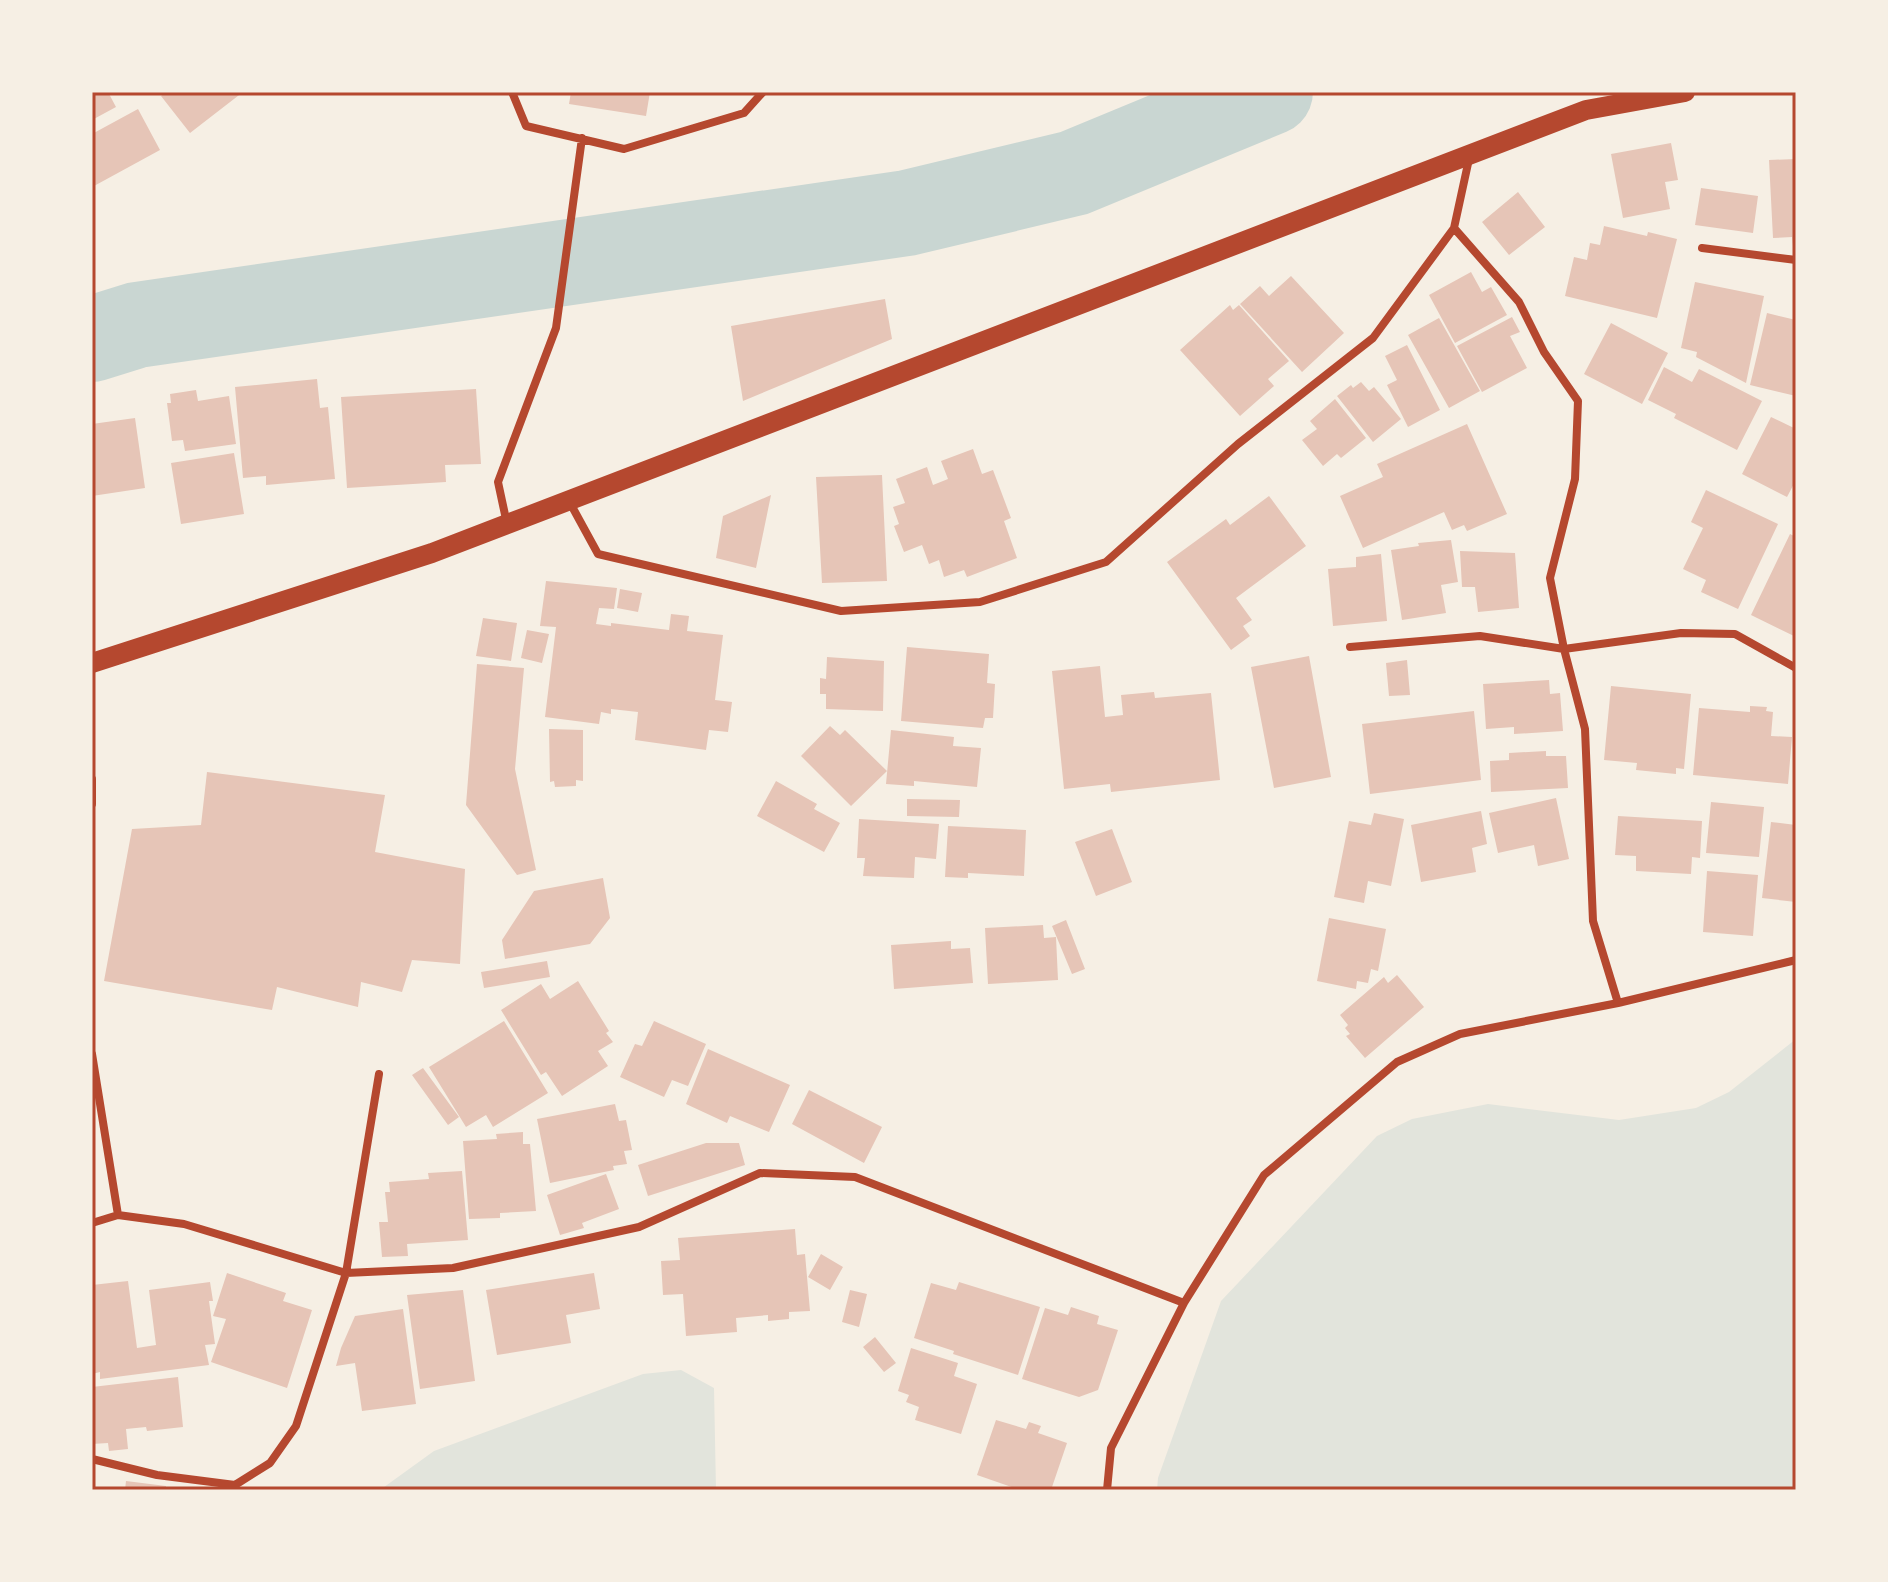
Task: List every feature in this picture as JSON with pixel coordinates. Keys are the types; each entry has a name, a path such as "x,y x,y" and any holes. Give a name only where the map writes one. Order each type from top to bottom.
{"main road":[{"path":"92,663 432,553 508,525 1586,110 1685,92"}],"street":[{"path":"512,92 526,126 624,149 744,113 763,92"},
{"path":"508,525 498,482 556,328 582,138"},
{"path":"569,501 598,554 841,611 980,602 1106,562 1238,444 1373,338 1454,228 1469,154"},
{"path":"1454,228 1519,302 1544,352 1578,401 1575,479 1550,578 1585,729 1593,921 1618,1003"},
{"path":"1702,248 1796,260"},
{"path":"1350,647 1480,636 1564,649 1681,633 1735,634 1796,668"},
{"path":"92,779 92,804"},
{"path":"1107,1490 1111,1448 1184,1303 1264,1175 1397,1062 1460,1034 1618,1003 1796,960"},
{"path":"92,1054 118,1215"},
{"path":"92,1459 157,1475 235,1485 270,1463 296,1426 346,1273 379,1074"},
{"path":"92,1223 118,1215 184,1224 346,1273 453,1268 639,1227 760,1173 855,1177 1184,1303"}],"shaded area":[{"path":"1796,1039 1796,1490 1157,1490 1158,1478 1221,1301 1377,1136 1412,1119 1488,1104 1619,1120 1696,1108 1729,1092"},
{"path":"681,1370 714,1388 716,1490 380,1490 434,1451 643,1374"}],"building":[{"path":"92,92 108,92 116,107 92,120"},
{"path":"166,92 243,92 190,133 161,96"},
{"path":"571,92 650,92 646,116 569,104"},
{"path":"138,109 160,150 94,186 92,134"},
{"path":"1671,143 1678,180 1665,182 1670,209 1623,218 1611,154"},
{"path":"1796,159 1796,246 1793,246 1792,237 1773,238 1769,160"},
{"path":"1701,188 1758,196 1753,233 1695,225"},
{"path":"1518,192 1545,227 1509,255 1482,222"},
{"path":"1604,226 1677,239 1657,318 1565,296 1574,257 1587,260 1590,243 1600,245"},
{"path":"1471,272 1482,292 1491,287 1507,315 1455,343 1429,295"},
{"path":"1291,276 1344,333 1302,372 1240,304 1260,286 1269,296"},
{"path":"1695,282 1764,296 1746,383 1696,357 1697,352 1681,348"},
{"path":"885,299 892,339 743,401 731,326"},
{"path":"1230,305 1233,310 1239,305 1289,361 1268,379 1274,386 1240,416 1180,350"},
{"path":"1767,313 1796,320 1796,396 1750,385"},
{"path":"1512,317 1520,332 1510,336 1527,368 1482,392 1457,346"},
{"path":"1439,318 1480,391 1449,408 1408,335"},
{"path":"1611,323 1668,353 1642,404 1584,374"},
{"path":"1407,345 1440,410 1408,427 1387,385 1397,380 1385,356"},
{"path":"1664,367 1692,382 1699,369 1762,401 1737,450 1674,418 1676,414 1648,400"},
{"path":"317,379 320,408 328,407 335,479 266,485 266,476 243,478 235,387"},
{"path":"1361,382 1369,391 1374,387 1401,419 1373,442 1337,396 1351,385 1353,388"},
{"path":"476,389 481,464 445,465 446,482 347,488 341,397"},
{"path":"196,390 198,401 229,396 236,444 185,451 183,440 172,441 167,403 171,403 170,394"},
{"path":"1335,399 1366,438 1341,458 1337,454 1323,466 1302,440 1317,429 1310,421"},
{"path":"1771,417 1796,429 1796,480 1787,497 1742,474"},
{"path":"135,418 145,488 92,496 92,424"},
{"path":"1467,424 1507,514 1467,531 1464,525 1452,530 1444,512 1363,548 1340,496 1383,477 1377,464"},
{"path":"973,449 982,474 993,470 1011,518 1004,521 1017,558 967,577 964,570 944,577 939,560 929,564 922,545 904,552 894,526 899,524 893,507 905,503 896,479 927,467 933,485 948,479 941,461"},
{"path":"234,453 244,514 181,524 171,463"},
{"path":"882,475 887,581 822,583 816,477"},
{"path":"1706,490 1778,524 1738,609 1701,592 1706,580 1683,569 1703,528 1691,522"},
{"path":"771,495 756,568 716,558 723,516"},
{"path":"1269,496 1306,546 1236,598 1252,620 1243,626 1250,636 1231,650 1167,562 1226,519 1230,525"},
{"path":"1790,534 1796,537 1796,637 1751,615"},
{"path":"1451,540 1458,582 1441,585 1446,613 1402,620 1391,550 1419,546 1418,543"},
{"path":"1460,551 1515,553 1519,608 1478,612 1475,587 1462,587"},
{"path":"1381,554 1387,621 1333,626 1328,569 1356,567 1356,557"},
{"path":"546,581 617,588 614,609 599,608 596,624 669,630 671,614 689,616 687,631 723,635 715,700 732,702 728,732 709,730 706,750 635,740 638,712 611,709 611,714 601,712 599,724 545,717 556,627 540,626"},
{"path":"620,589 642,593 638,612 617,608"},
{"path":"483,618 517,623 511,661 476,656"},
{"path":"527,630 549,634 542,663 521,658"},
{"path":"907,647 989,654 987,683 995,684 993,718 985,718 983,728 901,721"},
{"path":"1309,656 1331,777 1274,788 1251,667"},
{"path":"827,657 884,661 883,711 826,709 826,694 820,694 820,678 826,679"},
{"path":"1407,660 1410,695 1389,696 1386,663"},
{"path":"477,664 524,668 515,769 536,870 517,875 466,805"},
{"path":"1100,666 1105,717 1123,715 1121,695 1154,692 1155,698 1211,693 1220,780 1111,792 1110,784 1064,789 1052,671"},
{"path":"1549,680 1550,694 1560,693 1563,731 1514,734 1514,727 1486,729 1483,684"},
{"path":"1611,686 1691,694 1684,769 1676,768 1676,774 1636,770 1637,763 1604,760"},
{"path":"1750,706 1767,707 1766,711 1773,712 1771,736 1792,737 1788,784 1693,775 1699,708 1750,712"},
{"path":"1474,711 1481,780 1370,794 1362,724"},
{"path":"830,726 840,735 845,730 887,771 851,806 801,756"},
{"path":"549,729 583,730 583,781 576,780 576,786 555,787 554,781 550,782"},
{"path":"891,730 954,737 953,746 981,748 977,787 914,781 914,786 886,784"},
{"path":"1546,751 1546,756 1566,756 1568,788 1491,792 1490,761 1509,760 1509,753"},
{"path":"207,772 385,795 375,852 465,869 460,964 412,960 402,992 361,982 358,1007 277,987 272,1010 104,981 132,829 201,825"},
{"path":"776,781 817,804 814,809 840,823 824,852 757,816"},
{"path":"1556,798 1569,859 1538,866 1534,845 1498,853 1489,813"},
{"path":"907,799 960,800 959,817 907,816"},
{"path":"1711,802 1764,807 1759,857 1706,853"},
{"path":"1481,811 1487,844 1472,848 1476,872 1421,882 1411,825"},
{"path":"1374,813 1404,819 1391,886 1368,881 1364,903 1334,897 1349,821 1371,825"},
{"path":"1618,816 1702,821 1700,858 1692,857 1691,874 1636,871 1636,856 1615,855"},
{"path":"859,819 939,824 936,859 915,857 914,878 863,876 865,858 857,858"},
{"path":"1771,822 1796,825 1796,902 1762,898"},
{"path":"948,826 1026,830 1024,876 968,873 968,878 945,877"},
{"path":"1112,829 1132,882 1096,896 1075,842"},
{"path":"1707,871 1758,875 1753,936 1703,932"},
{"path":"603,878 610,918 590,944 505,959 502,940 534,891"},
{"path":"1329,918 1386,929 1378,971 1371,969 1368,983 1357,981 1356,989 1317,981"},
{"path":"1066,920 1085,969 1072,974 1052,926"},
{"path":"1043,925 1044,938 1056,937 1058,980 988,984 985,928"},
{"path":"951,941 951,949 970,948 973,983 894,989 891,945"},
{"path":"547,961 550,977 484,988 481,972"},
{"path":"1397,975 1424,1007 1365,1058 1346,1036 1350,1034 1345,1028 1348,1025 1340,1015 1384,977 1388,983"},
{"path":"578,981 613,1042 598,1051 608,1066 562,1096 546,1072 541,1075 501,1010 541,984 550,999"},
{"path":"504,1021 548,1093 493,1127 486,1115 466,1127 429,1067"},
{"path":"654,1021 706,1044 688,1086 672,1080 664,1097 620,1077 635,1044 642,1046"},
{"path":"708,1049 790,1085 769,1132 730,1116 727,1123 686,1104"},
{"path":"423,1068 459,1117 448,1125 412,1075"},
{"path":"809,1090 882,1127 864,1163 792,1124"},
{"path":"615,1104 619,1121 626,1120 632,1150 624,1151 627,1164 613,1166 614,1170 550,1183 537,1119"},
{"path":"523,1132 523,1144 530,1144 536,1211 500,1213 500,1218 469,1219 463,1141 497,1139 496,1134"},
{"path":"706,1143 739,1143 745,1165 648,1196 638,1165"},
{"path":"462,1171 468,1240 407,1244 408,1256 382,1257 379,1222 388,1222 385,1192 390,1192 389,1182 429,1179 428,1173"},
{"path":"606,1174 619,1209 582,1223 584,1228 560,1235 547,1195"},
{"path":"795,1229 797,1255 805,1254 810,1311 789,1312 789,1319 768,1321 768,1315 736,1318 737,1332 686,1336 683,1294 663,1295 661,1261 680,1260 678,1238"},
{"path":"821,1254 843,1267 830,1290 808,1277"},
{"path":"227,1273 286,1293 283,1301 312,1310 287,1388 211,1362 226,1319 213,1316"},
{"path":"594,1273 600,1309 566,1315 571,1343 497,1355 486,1290"},
{"path":"128,1281 137,1348 156,1345 149,1290 210,1282 213,1301 209,1301 215,1344 205,1345 209,1365 100,1379 100,1372 92,1374 92,1285"},
{"path":"959,1282 1040,1307 1018,1375 914,1338 931,1283 956,1290"},
{"path":"463,1290 475,1381 420,1389 407,1295"},
{"path":"850,1290 867,1294 859,1327 842,1322"},
{"path":"1071,1307 1099,1316 1097,1324 1118,1330 1098,1390 1079,1397 1022,1379 1045,1308 1068,1315"},
{"path":"403,1309 416,1404 362,1411 355,1363 336,1366 341,1348 355,1316"},
{"path":"875,1337 896,1363 884,1372 863,1347"},
{"path":"911,1348 958,1363 954,1376 977,1384 961,1434 915,1420 919,1407 906,1402 909,1395 898,1391"},
{"path":"178,1377 183,1427 147,1431 146,1427 126,1429 128,1449 109,1451 108,1443 92,1444 92,1387"},
{"path":"996,1420 1026,1429 1029,1422 1041,1426 1038,1433 1067,1443 1051,1490 1020,1490 977,1475"},
{"path":"126,1481 166,1486 166,1490 125,1490"}],"waterway":[{"path":"92,339 137,325 907,213 1074,173 1270,92"}]}
